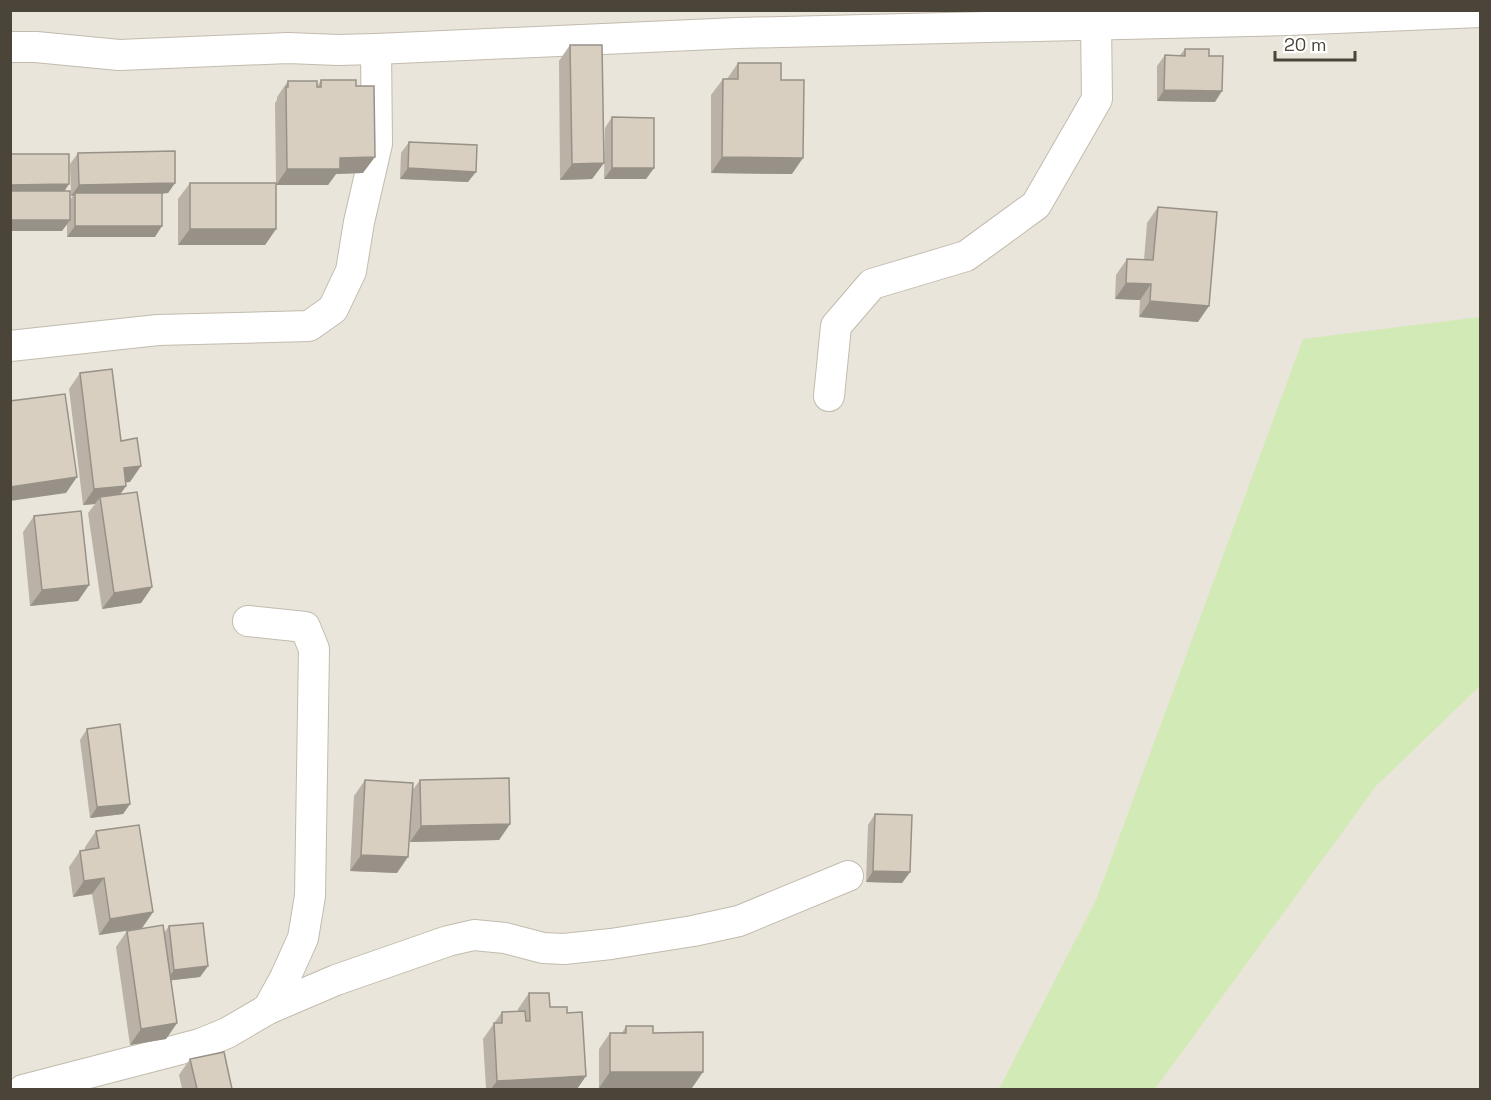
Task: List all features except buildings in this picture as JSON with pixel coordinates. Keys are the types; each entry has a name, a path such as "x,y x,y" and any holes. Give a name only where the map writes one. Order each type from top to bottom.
{"street":[{"path":"10,47 36,47 119,55 288,48 338,50 737,33 1096,25 1287,15 1480,12"},
{"path":"829,396 836,326 872,284 966,256 1036,205 1097,99 1096,25"},
{"path":"10,346 158,330 309,326 333,309 351,271 359,222 377,144 376,49"},
{"path":"248,621 305,627 314,649 310,896 303,938 268,1009"},
{"path":"24,1089 200,1044 228,1033 268,1009 336,980 448,940 474,935 505,938 543,948 564,949 693,931 740,921 848,876"}],"shaded area":[{"path":"11,11 1480,11 1480,1089 11,1089"}],"green space":[{"path":"1480,317 1480,686 1376,786 1155,1089 999,1089 1096,900 1303,339"}]}
